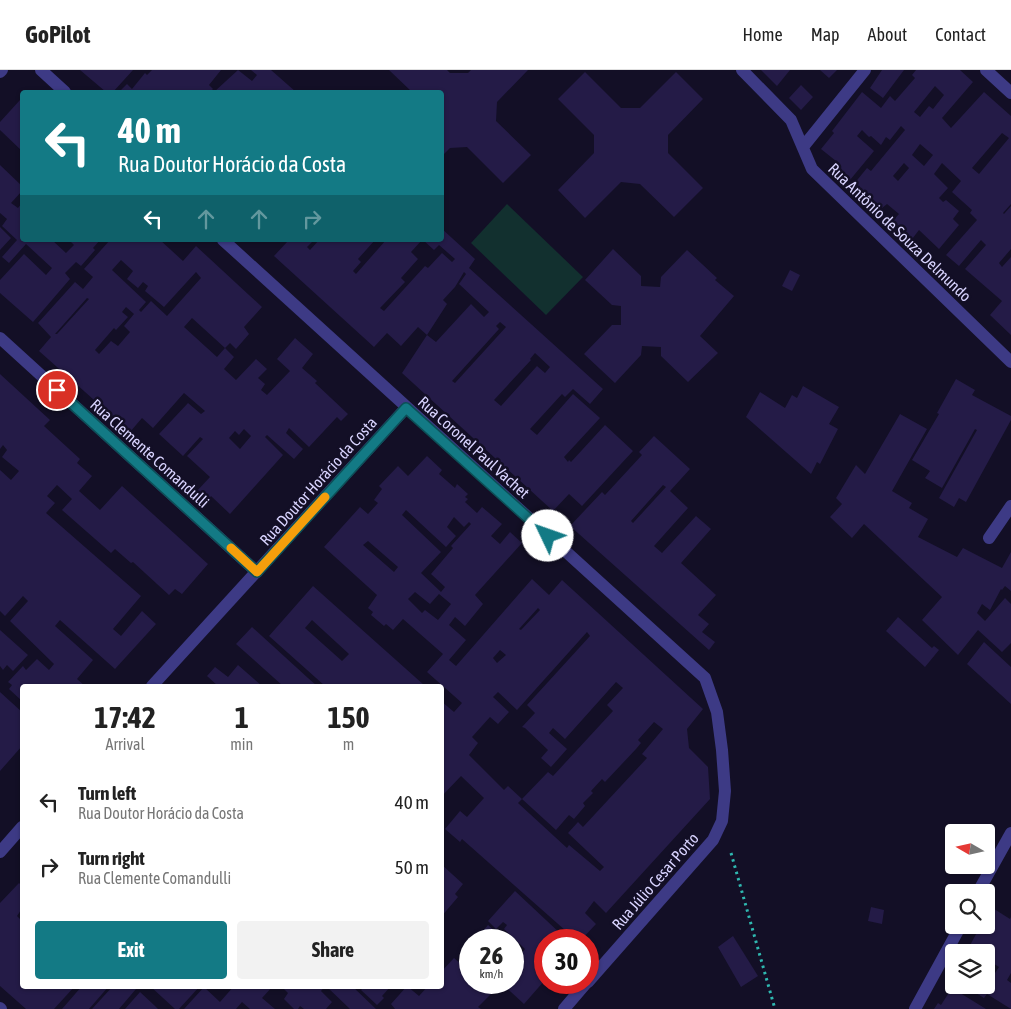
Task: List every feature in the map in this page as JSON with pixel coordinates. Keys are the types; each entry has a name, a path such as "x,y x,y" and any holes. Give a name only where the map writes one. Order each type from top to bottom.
{"street":[{"path":"41,70 63,90"},
{"name":"Rua Antônio de Souza Delmundo","path":"742,70 791,120 812,169 1011,362"},
{"path":"803,147 864,70"},
{"path":"986,70 1011,92"},
{"name":"Rua Coronel Paul Vachet","path":"225,242 704,678 717,712 722,750 725,791 722,821"},
{"name":"Rua Clemente Comandulli","path":"0,338 257,572"},
{"name":"Rua Doutor Horácio da Costa","path":"154,684 406,408"},
{"path":"989,538 1011,506"},
{"name":"Rua Júlio Cesar Porto","path":"599,968 713,840 722,821"},
{"path":"0,852 20,829"},
{"path":"982,884 1011,833"},
{"path":"915,1009 956,934"},
{"name":"Rua Júlio Cesar Porto","path":"564,1009 577,994"}],"path":[{"path":"722,821 775,1009"}],"green space":[{"path":"507,204 583,277 546,315 471,243"}],"building":[{"path":"80,70 133,70 115,90 104,90"},
{"path":"152,70 221,70 209,85 212,90 121,90 127,84 132,89 145,73 147,75"},
{"path":"238,70 252,81 257,75 251,70 271,70 294,90 273,90 216,90"},
{"path":"389,70 447,70 450,73 468,73 471,70 528,70 497,102 496,121 531,155 503,183 467,147 450,148 444,154 444,90 410,90"},
{"path":"761,70 790,70 777,86"},
{"path":"820,70 837,70 829,78"},
{"path":"882,70 904,70 883,98 870,88"},
{"path":"916,70 960,70 973,82 942,118 951,128 984,92 1011,116 1011,204 1003,213 1011,206 1011,249 999,263 1002,267 1011,257 1011,335 990,315 1002,301 965,269 986,245 981,240 959,266 946,255 977,220 970,213 972,210 952,192 961,181 942,163 934,174 948,188 939,198 943,202 946,200 959,211 953,219 959,225 939,249 919,230 909,243 889,225 899,214 887,204 882,208 873,200 868,206 849,190 867,168 871,171 905,130 901,126 890,140 886,137 881,145 862,130 857,136 874,151 845,186 829,170 836,161 821,149 834,133 832,131 862,92 881,108 890,96 895,101 915,78 912,75","holes":["935,86 944,95 933,109 929,106 920,117 914,112","1002,133 1009,138 979,174 972,168","920,144 933,155 924,166 912,155","904,163 909,168 898,181 893,176"]},
{"path":"585,72 621,108 640,108 676,72 703,99 668,135 668,153 703,188 674,217 640,184 621,182 585,218 558,190 594,153 594,135 558,99"},
{"path":"801,85 813,97 801,110 789,98"},
{"path":"20,100 20,149 0,130 0,122"},
{"path":"0,165 20,184 20,193 11,203 18,208 20,206 20,242 54,242 66,253 74,245 71,242 98,242 93,248 95,250 81,266 76,262 65,273 70,279 33,322 0,293 0,280 24,254 46,275 52,268 26,244 9,263 2,257 17,240 2,226 7,219 0,213"},
{"path":"0,227 11,238 0,250"},
{"path":"444,231 475,259 469,268 603,389 590,404 573,389 565,397 562,394 530,429 537,435 573,394 600,418 564,457 568,462 569,460 571,462 605,425 633,451 582,506 569,494 553,511 402,373 427,335 418,327 401,346 387,333 374,347 274,256 287,242 312,242 307,247 310,250 317,242 373,242 358,259 361,262 353,271 356,274 384,242 420,242 411,252 418,259 401,278 405,282 380,308 384,311 425,266 428,268 442,253 452,262 455,259 439,245 434,250 425,242 444,242","holes":["464,272 466,274 459,284 489,312 484,317 471,304 436,342 427,335 447,304 443,300 455,287","500,322 506,327 455,383 452,381 499,329 496,326","535,353 550,367 545,373 537,366 501,406 494,400 531,360"]},
{"path":"108,242 162,242 183,261 196,246 262,307 244,327 249,334 236,349 230,343 225,348 234,357 224,369 236,380 256,359 267,369 258,378 265,384 261,390 267,395 290,371 277,359 295,338 313,354 302,368 348,414 341,421 337,417 309,447 289,428 286,433 303,449 294,459 267,435 265,437 283,455 230,514 211,496 207,502 196,492 210,477 187,456 203,439 200,437 183,456 159,434 188,403 201,414 205,411 184,393 153,428 142,418 130,432 39,351 51,337 38,323 75,282 83,289 93,277 84,269","holes":["121,260 133,271 127,279 138,288 143,282 148,286 145,291 164,307 196,272 201,278 167,316 151,301 141,312 139,310 146,302 112,270","87,298 89,299 55,334","126,307 134,314 124,326 130,332 118,346 111,341 99,354 95,350 114,328 116,330 128,317 122,312","192,318 225,348 217,357 184,327","244,429 251,436 240,449 229,438 235,431 239,435"]},
{"path":"613,249 641,276 641,286 660,287 661,277 687,250 717,278 715,280 734,296 700,336 718,353 688,382 661,356 661,347 642,346 641,355 615,383 584,354 612,325 621,325 621,306 612,305 585,280"},
{"path":"790,270 800,275 792,291 782,286"},
{"path":"0,374 50,420 44,426 80,459 77,463 92,476 79,491 100,510 122,486 208,564 182,594 175,589 169,595 133,562 131,563 115,549 111,553 62,510 72,499 57,485 47,496 55,503 46,513 141,596 113,629 121,636 142,611 156,624 115,669 60,620 55,626 93,660 77,679 83,684 20,684 20,699 9,689 12,685 8,682 23,666 26,670 37,659 49,670 54,664 10,621 28,601 23,596 5,616 0,611 0,470 11,480 19,471 2,457 7,450 3,445 0,449"},
{"path":"956,379 975,390 972,395 1011,416 1011,420 966,502 959,498 954,507 939,498 977,430 975,429 942,488 925,478 930,471 912,460 939,414 937,413"},
{"path":"803,386 839,407 829,424 838,429 820,464 817,462 811,474 746,417 760,392 785,408 792,395 797,398"},
{"path":"900,414 927,429 892,491 912,503 909,508 928,519 918,537 957,557 963,548 1002,568 1011,552 1011,591 1005,586 1001,589 990,610 982,604 977,613 985,621 1005,598 1011,604 1011,643 1002,652 978,630 958,655 922,620 942,597 864,524 852,538 830,517 842,504 836,498 856,465 865,474"},
{"path":"654,436 690,469 670,491 688,508 654,546 662,553 696,516 711,529 681,563 716,595 698,615 709,624 702,632 715,642 709,650 570,526 602,492 605,495 642,455 639,452","holes":["663,485 666,487 633,523 631,521"]},
{"path":"427,456 442,470 439,474 455,488 457,484 468,494 465,497 468,499 465,502 477,513 482,507 502,524 491,536 500,544 510,532 522,543 475,595 483,604 465,626 455,617 449,625 466,640 449,660 456,666 532,579 549,595 562,580 703,709 687,729 689,748 708,767 710,799 606,913 594,901 585,913 596,924 591,929 564,929 462,839 460,842 445,829 460,811 467,817 484,798 461,776 444,794 444,704 454,712 462,703 444,687 444,684 441,684 427,672 443,654 403,619 393,630 386,624 384,626 371,615 373,612 368,608 377,595 324,547 360,507 368,514 378,503 374,500 382,489 379,486 398,466 408,476","holes":["406,510 446,547 456,536 447,527 454,517 464,527 469,522 471,524 451,546 453,548 431,574 445,587 441,592 421,573 441,552 402,515","368,541 398,567 394,572 363,545","415,592 430,604 439,594 451,604 438,620 425,610 422,613 408,599","538,608 540,610 521,630 519,629","587,632 590,636 527,705 535,713 522,727 548,750 541,758 551,767 567,749 549,733 553,728 565,739 616,682 623,688 607,705 613,711 553,776 548,772 522,799 508,786 504,790 469,755 478,743 472,737 490,717 498,724 509,712 493,697 498,692 517,710","500,650 506,655 497,663 493,658","654,722 663,729 642,754 647,758 583,827 578,822 568,833 604,867 600,871 569,845 567,848 518,803 522,799 556,830 569,815 574,819 585,806 583,803 593,793 591,791 602,779 605,782 636,749 641,743 638,740"]},
{"path":"313,586 423,684 323,684 269,636","holes":["312,620 349,654 342,661 305,628"]},
{"path":"898,617 932,648 934,646 939,650 925,667 886,631"},
{"path":"252,627 315,684 281,684 236,644"},
{"path":"0,630 28,655 13,671 7,665 3,670 0,666"},
{"path":"984,642 1011,667 1011,704 967,664"},
{"path":"238,665 260,684 216,684 207,676 215,667 228,677"},
{"path":"0,692 20,710 20,748 0,771"},
{"path":"444,867 463,884 455,894 458,897 444,913"},
{"path":"20,884 20,912 17,916 20,919 20,989 72,989 54,1009 26,1009 0,986 0,903"},
{"path":"515,891 556,929 534,929 534,993 524,1004 513,994 524,994 524,929 504,929 507,925 503,922 496,929 488,921"},
{"path":"871,907 884,910 882,924 868,921"},
{"path":"995,910 1010,919 1011,917 1011,973 1007,980 1011,983 1011,1009 987,994 995,994 995,973 999,967 995,965 995,944 971,944 976,934 995,934"},
{"path":"488,925 493,929 485,929"},
{"path":"733,936 758,976 741,987 718,947"},
{"path":"454,958 459,962 459,994 491,994 478,1007 481,1009 395,1009 391,1004 404,989 411,989 419,996 425,989 444,989 444,969"},
{"path":"79,989 106,989 89,1009 62,1009"},
{"path":"110,989 136,989 119,1009 92,1009"},
{"path":"153,989 197,989 179,1009 175,1009"},
{"path":"202,989 206,989 220,1002 231,989 270,989 262,998 275,1009 250,1009 242,1002 236,1009 184,1009"},
{"path":"284,989 323,989 321,991 332,1002 326,1009 304,1009 300,1006 298,1009 294,1009 284,999 288,993"},
{"path":"329,989 355,989 376,1009 350,1009"},
{"path":"388,989 382,996 384,998 377,1005 361,990"},
{"path":"140,992 154,1005 158,1009 125,1009"},
{"path":"948,994 962,994 986,1009 934,1009 938,1003 941,1005"},
{"path":"978,994 987,994 984,998"}],"slow traffic":[{"path":"231,548 257,572 325,497"}],"route":[{"path":"57,390 257,572 406,408 548,536"}]}
